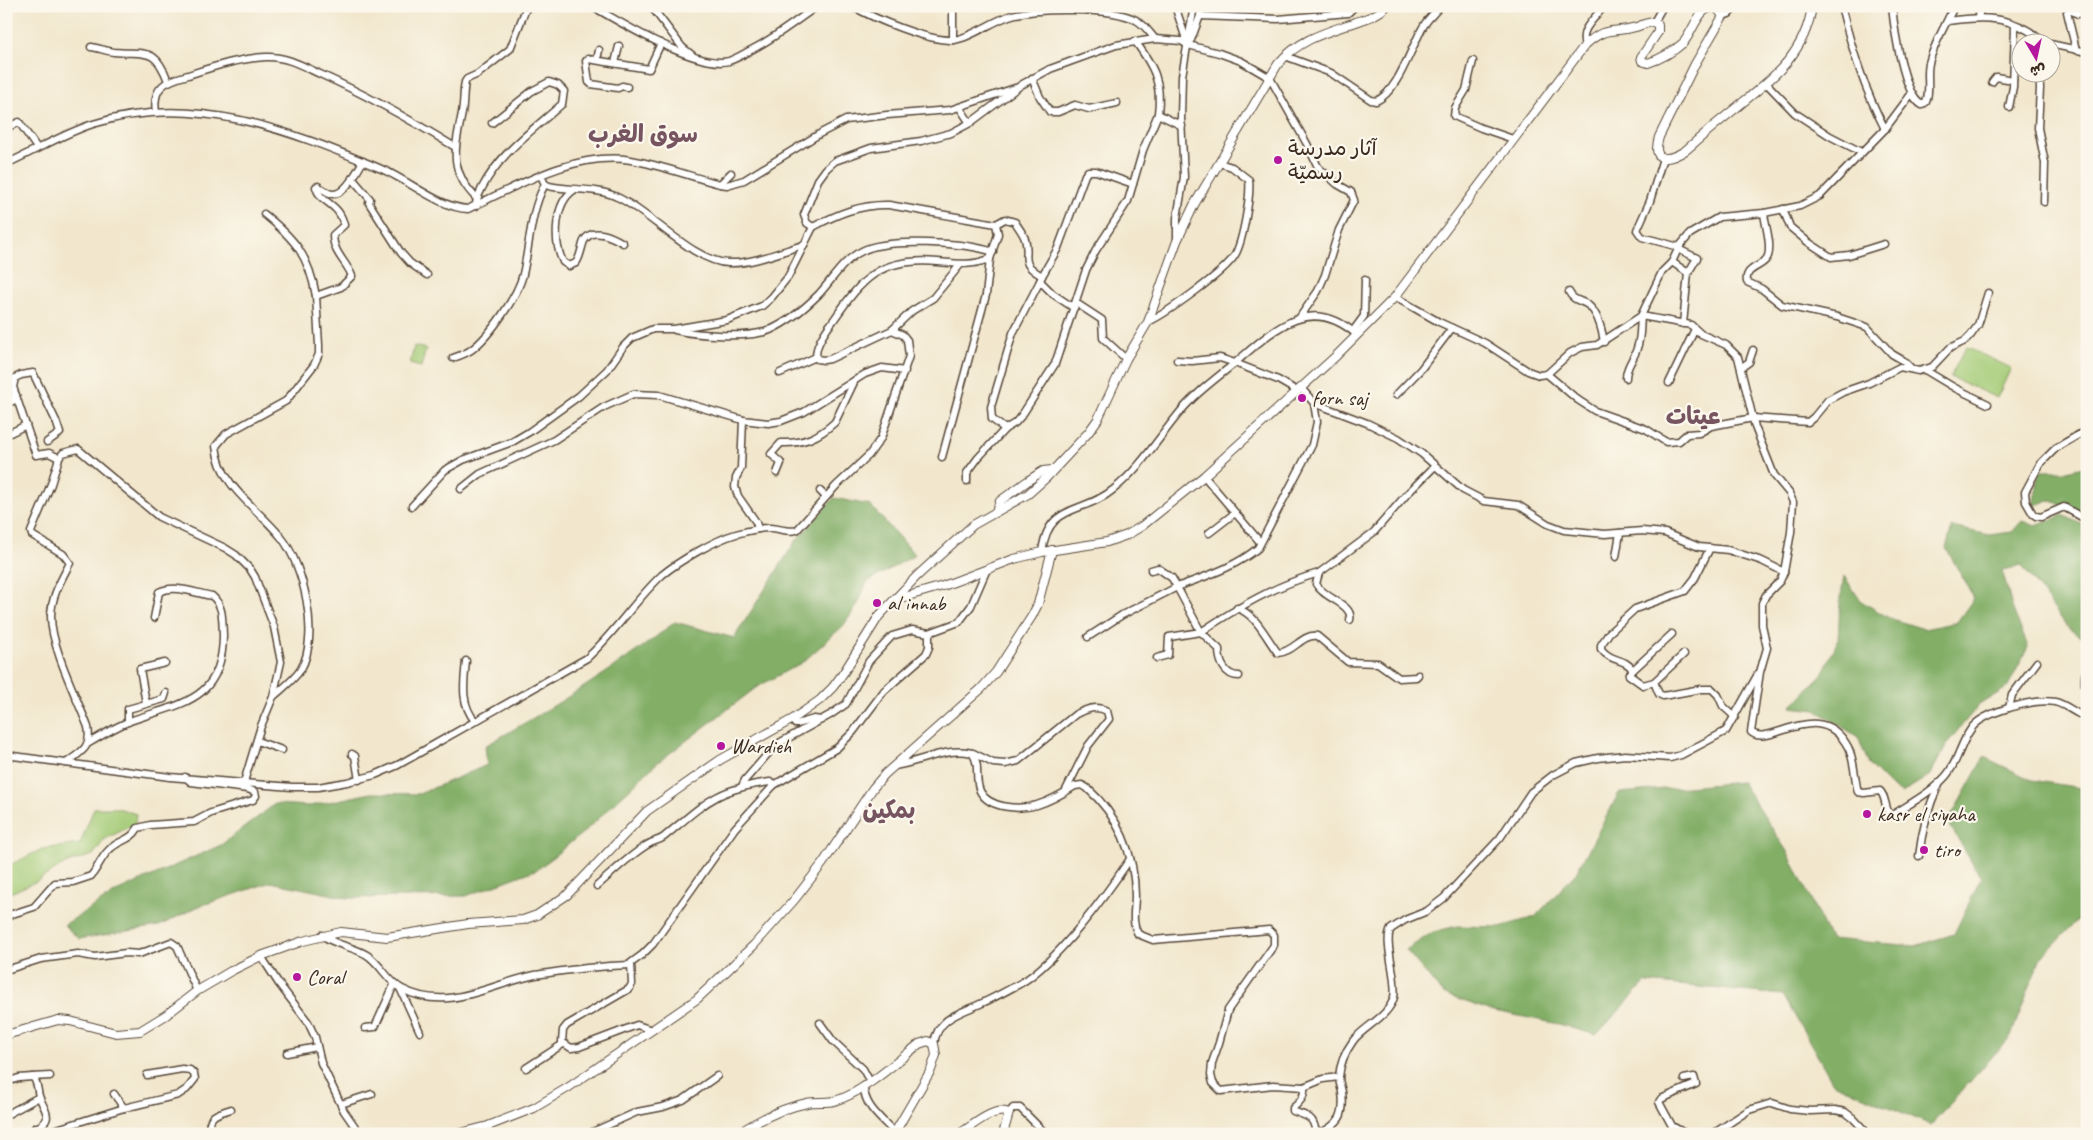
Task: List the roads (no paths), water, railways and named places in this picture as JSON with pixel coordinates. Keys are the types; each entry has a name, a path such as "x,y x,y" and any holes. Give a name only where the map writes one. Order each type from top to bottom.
{"main road":[{"path":"6,1035 58,1020 116,1032 140,1032 197,991 261,956 322,935 347,932 380,937 396,936 468,924 523,920 537,915 575,888 647,811 720,760 793,719 820,700 833,687 869,630 894,600 948,546 973,526 1026,496 1094,425 1126,360 1148,322 1176,241 1219,163 1285,56 1293,48 1314,36 1379,14 1387,6"},
{"path":"894,600 944,586 987,569 1042,552 1107,542 1126,535 1142,526 1204,476 1299,389 1355,333 1396,297 1585,45 1605,31 1635,28 1654,22 1658,25 1658,32 1641,57 1644,62 1653,61 1682,43 1700,16 1710,7 1717,8 1723,16 1695,64 1659,136 1656,149 1663,158 1672,158 1686,150 1767,84 1782,68 1800,45 1808,28 1812,6"},
{"path":"996,512 1000,501 1020,488 1036,474 1052,470"},
{"path":"1020,488 1026,496"},
{"path":"457,1134 488,1126 534,1108 569,1087 697,999 763,935 816,873 873,788 894,766 981,689 996,672 1038,604 1052,550"},
{"path":"738,1134 788,1109 808,1103 834,1101 849,1095 867,1084 923,1041 928,1040 934,1044 936,1055 931,1070 895,1133"},
{"path":"959,1134 994,1112 1003,1111 1009,1113 1003,1134"}],"street":[{"path":"476,198 459,176 454,147 462,111 464,82 478,74 510,49 528,6"},
{"path":"592,6 661,43 694,56 724,62 738,57 778,35 817,6"},
{"path":"651,6 682,46 694,56"},
{"path":"852,6 873,17 942,40 960,39 1012,15 1068,10 1092,11 1132,18 1142,23 1155,39"},
{"path":"953,6 953,40"},
{"path":"1176,6 1186,44"},
{"path":"1176,241 1177,218 1184,177 1182,76 1194,6"},
{"path":"1186,44 1200,16 1201,6"},
{"path":"1200,16 1278,19 1348,13 1355,6"},
{"path":"1285,56 1331,72 1371,100 1379,100 1393,86 1422,28 1440,6"},
{"path":"1585,45 1583,39 1584,31 1604,6"},
{"path":"1654,22 1663,6"},
{"path":"1723,16 1729,14 1736,6"},
{"path":"1841,6 1855,60 1870,101 1885,129"},
{"path":"1892,6 1897,46 1912,93 1922,105 1926,102 1930,62 1934,46 1954,6"},
{"path":"2066,8 2078,14 2086,6"},
{"path":"1978,17 1981,7"},
{"path":"2066,8 2076,50"},
{"path":"1948,21 1978,17 1992,18 2031,32"},
{"path":"2015,25 2015,32"},
{"path":"813,227 807,223 804,215 807,205 818,180 835,161 871,148 936,138 970,122 1032,78 1066,62 1116,45 1155,39 1186,44 1229,56 1270,78 1318,167 1332,180 1351,192 1354,200 1339,230 1318,290 1300,317 1260,342 1191,401 1140,464 1114,490 1097,501 1064,513 1056,519 1048,528 1042,552"},
{"path":"967,481 967,473 972,465 1005,429 1022,415 1055,364 1086,270 1096,250 1128,201 1143,150 1158,114 1158,79 1154,68 1135,41"},
{"path":"627,87 622,86 618,88 591,84 589,82 586,61 588,59 597,60 649,69 661,43"},
{"path":"615,63 619,46"},
{"path":"2060,46 2087,52"},
{"path":"91,47 113,52 136,52 151,55 159,62 168,81"},
{"path":"597,60 599,50"},
{"path":"156,112 154,101 157,93 168,81 246,60 266,57 282,58 364,94 454,147"},
{"path":"1473,61 1466,90 1455,108 1454,116 1513,139"},
{"path":"1992,82 1996,77 2010,79"},
{"path":"1032,78 1040,97 1050,112 1058,112 1075,105 1089,109 1118,103"},
{"path":"476,206 476,198 495,166 541,121 562,104 564,91 561,87 549,82 532,91 492,122"},
{"path":"2009,107 2013,82"},
{"path":"2039,82 2038,128 2045,162 2044,202"},
{"path":"1767,84 1795,113 1830,136 1861,152"},
{"path":"6,164 94,123 128,115 183,112 255,122 314,141 388,171 427,194 461,209 468,209 554,170 583,161 599,159 630,160 727,185 744,180 846,120 887,115 935,113 960,108 1021,86"},
{"path":"1626,378 1627,366 1637,351 1640,316 1662,272 1672,262 1678,248 1690,234 1712,220 1735,214 1764,213 1800,206 1815,199 1885,129 1912,93"},
{"path":"960,108 970,122"},
{"path":"1158,114 1182,126"},
{"path":"6,128 19,122 38,148"},
{"path":"1663,158 1650,201 1637,230 1642,237 1678,248 1697,258 1688,273 1683,324"},
{"path":"316,296 341,287 352,276 348,266 340,259 333,242 333,235 344,225 342,217 337,208 320,196 316,187 318,186 334,194 344,189 363,161"},
{"path":"1148,322 1164,314 1227,266 1238,248 1243,230 1249,180 1232,167 1219,163"},
{"path":"1005,429 992,419 991,407 1013,333 1058,248 1085,174 1088,171 1096,171 1133,184"},
{"path":"720,184 731,173"},
{"path":"453,358 463,355 472,349 491,330 518,288 522,277 534,211 545,184 541,176"},
{"path":"352,178 370,199 369,202 401,253 410,263 427,275"},
{"path":"545,184 575,190 595,191 615,196 626,201 674,237 708,258 723,263 739,263 803,245"},
{"path":"575,190 565,199 558,221 558,242 563,262 569,266 576,263 585,238 591,234 606,234 623,243"},
{"path":"674,329 727,320 762,306 788,278 813,227 853,209 872,205 889,205 926,210 996,224 1006,219 1014,222 1026,241 1026,260 1032,270 1053,294 1102,320 1103,338 1126,360"},
{"path":"1783,209 1790,226 1808,242 1831,257 1849,256 1884,244"},
{"path":"1764,213 1768,239 1767,258 1765,262 1753,267 1748,273 1747,282 1762,289 1782,305 1837,317 1867,327 1892,354 1904,360 1911,368"},
{"path":"264,214 282,228 301,249 312,274 316,296 319,345 319,354 314,365 286,401 226,434 216,446 219,464 230,485 288,545 296,562 305,598 309,636 307,655 301,670 273,697"},
{"path":"942,457 986,295 990,259 998,234 996,224"},
{"path":"412,506 445,470 463,460 512,442 580,396 607,370 623,346 632,338 654,329 674,329 713,334 751,334 768,331 801,311 821,292 846,262 860,251 872,246 894,243 952,244 970,245 993,252"},
{"path":"816,357 818,347 831,323 854,292 869,276 886,268 913,261 972,265 990,259"},
{"path":"1672,262 1688,273"},
{"path":"780,373 816,357 824,360 830,359 892,330 912,311 933,298 960,265"},
{"path":"1300,317 1329,317 1355,333 1364,316 1365,280"},
{"path":"1569,292 1573,298 1589,306 1600,325 1604,342"},
{"path":"1925,370 1932,367 1950,348 1965,341 1971,335 1978,326 1988,294"},
{"path":"1396,297 1422,313 1485,342 1528,371 1540,375 1547,374 1570,353 1604,342 1640,316 1691,325 1695,330 1730,348 1738,357 1742,367 1753,418 1774,475 1789,493 1793,502 1791,532 1784,572 1780,581 1766,595 1762,603 1762,625 1766,648 1751,724 1752,734 1767,734 1807,723 1829,728 1840,736 1848,748 1858,792 1864,794 1880,791 1884,796 1887,811 1891,816 1940,782"},
{"path":"1396,395 1421,369 1452,328"},
{"path":"6,755 185,777 310,787 359,780 398,765 587,658 604,643 664,574 721,540 758,529 796,530 826,497 869,455 881,438 909,356 908,340 903,335 892,330"},
{"path":"1669,383 1695,330"},
{"path":"1742,367 1749,362 1753,350"},
{"path":"1177,360 1192,361 1220,358 1299,389 1314,403 1385,431 1412,447 1463,490 1484,502 1518,505 1548,524 1564,530 1597,534 1642,531 1665,533 1699,547 1728,550 1762,561 1784,572"},
{"path":"461,489 480,474 554,440 604,407 633,394 659,395 743,420 774,422 804,412 856,378 882,368 904,371"},
{"path":"1547,374 1578,400 1595,411 1646,429 1666,442 1678,441 1685,435 1699,433 1711,426 1753,418 1808,422 1833,396 1869,383 1896,368 1925,370 1954,388 1988,404"},
{"path":"47,442 60,433 56,421 33,373 21,375 15,378 13,387 36,455 49,453 59,458"},
{"path":"777,473 781,463 771,454 781,443 808,441 829,428 835,422 856,378"},
{"path":"6,398 17,397"},
{"path":"6,404 17,397"},
{"path":"1088,637 1122,615 1177,586 1244,560 1258,548 1312,445 1317,422 1314,403"},
{"path":"743,420 742,463 735,487 738,496 756,522 758,529"},
{"path":"6,435 26,426"},
{"path":"2087,430 2056,448 2040,464 2026,488 2024,496 2030,510 2036,516 2041,517 2064,507 2087,520"},
{"path":"89,743 88,727 56,646 51,618 56,591 70,563 63,554 32,535 31,532 51,484 59,458 69,450 78,449 84,452 159,517 217,543 236,555 255,577 274,627 281,656 281,665 273,697 244,782"},
{"path":"1157,658 1168,654 1167,640 1169,637 1201,632 1238,608 1290,581 1319,573 1374,532 1407,494 1435,466"},
{"path":"1204,476 1260,542"},
{"path":"820,490 826,497"},
{"path":"1209,533 1235,512"},
{"path":"1616,557 1620,533"},
{"path":"1632,670 1625,661 1610,658 1600,649 1603,641 1635,609 1685,591 1695,578 1710,548"},
{"path":"1151,570 1158,568 1172,578 1201,632 1219,649 1219,656 1227,673 1232,676 1239,676"},
{"path":"742,786 745,780 775,746 846,704 868,661 885,641 901,632 912,630 929,633 960,622 966,615 987,569"},
{"path":"1319,573 1316,584 1319,589 1329,598 1349,609 1351,613 1350,620"},
{"path":"66,763 85,749 89,743 128,722 172,708 201,694 211,681 223,652 224,623 222,612 212,596 179,589 164,590 159,592 154,618"},
{"path":"1238,608 1244,610 1254,619 1278,653 1287,652 1306,637 1317,636 1348,662 1378,663 1399,678 1418,676"},
{"path":"397,986 420,995 457,998 509,981 534,976 605,966 630,965 653,944 733,832 774,785 826,756 842,743 884,691 926,654 929,647 929,633"},
{"path":"1672,634 1632,670 1629,675 1643,684 1654,682 1684,654"},
{"path":"466,661 464,683 466,709 475,720"},
{"path":"2009,708 2012,695 2037,662"},
{"path":"146,703 140,689 140,669 165,663"},
{"path":"1919,856 1924,823 1931,801 1940,782 1955,764 1962,744 1974,724 2009,708 2051,701 2060,703 2079,714 2083,713 2086,706 2083,678 2087,669"},
{"path":"1304,1087 1305,1093 1300,1102 1293,1108 1293,1112 1309,1116 1314,1123 1315,1129 1320,1133 1333,1127 1342,1115 1342,1093 1339,1077 1342,1061 1347,1049 1363,1030 1386,1011 1394,998 1389,932 1400,922 1426,911 1444,898 1500,838 1532,792 1553,775 1585,760 1625,755 1662,758 1681,755 1726,731 1736,717 1744,697 1760,672"},
{"path":"1654,682 1659,694 1663,696 1701,689 1712,689 1718,695 1723,706 1736,717"},
{"path":"128,722 128,709 164,698 166,693"},
{"path":"894,766 914,762 937,754 966,752 993,763 1005,764 1018,761 1076,714 1086,709 1102,708 1107,711 1109,719 1088,746 1065,792"},
{"path":"793,719 797,724 814,719 821,720"},
{"path":"257,741 282,750"},
{"path":"972,753 976,761 980,792 994,804 1015,807 1035,806 1075,786 1082,785 1094,794 1118,826 1127,844 1135,895 1133,920 1138,934 1144,938 1153,940 1269,930 1274,935 1274,945 1228,1010 1212,1063 1211,1075 1213,1083 1221,1091 1273,1085 1304,1087 1323,1078 1339,1077"},
{"path":"352,754 355,756 359,780"},
{"path":"6,916 34,907 56,883 73,882 91,876 100,860 111,848 134,836 138,828 150,825 194,822 211,813 253,800 256,796 255,792 248,789 191,782 185,777"},
{"path":"597,886 646,846 663,838 704,803 722,793 742,786 769,782 774,785"},
{"path":"934,1044 937,1033 949,1018 1022,982 1044,964 1082,922 1113,884 1130,859"},
{"path":"322,935 335,944 359,951 369,957 397,986 420,1032"},
{"path":"6,970 41,959 78,954 95,957 126,953 139,954 171,942 177,946 197,991"},
{"path":"261,956 279,984 304,1014 315,1037 321,1063 341,1104 360,1134"},
{"path":"630,965 632,984 629,989 567,1025 561,1035 564,1044 571,1048 579,1047 637,1025 652,1030"},
{"path":"365,1028 375,1027 379,1022 381,1011 397,986"},
{"path":"820,1023 833,1041 862,1069 867,1084 866,1098 870,1106 895,1133"},
{"path":"526,1068 564,1044"},
{"path":"287,1052 317,1047"},
{"path":"41,1134 124,1108 178,1095 187,1089 195,1079 194,1074 186,1069 147,1075"},
{"path":"6,1082 50,1076"},
{"path":"588,1134 636,1112 663,1107 683,1100 717,1076"},
{"path":"33,1077 47,1118 42,1125 35,1128 33,1134"},
{"path":"1684,1079 1694,1077 1696,1084 1661,1099 1659,1102 1672,1126 1686,1134"},
{"path":"114,1094 124,1108"},
{"path":"341,1104 372,1094"},
{"path":"6,1115 39,1097"},
{"path":"1713,1134 1741,1114 1772,1103 1790,1109 1845,1112 1868,1134"},
{"path":"1009,1113 1013,1108 1020,1108 1046,1134"},
{"path":"208,1134 210,1119 215,1114 231,1109"}],"place":[{"name":"آثار مدرسة رسميّة","path":"1278,160"},
{"name":"forn saj","path":"1302,398"},
{"name":"al innab","path":"877,603"},
{"name":"Wardieh","path":"721,746"},
{"name":"kasr el siyaha","path":"1867,814"},
{"name":"tiro","path":"1924,850"},
{"name":"Coral","path":"297,977"}],"district":[{"name":"سوق الغرب","path":"643,134"},
{"name":"عيتات","path":"1693,416"},
{"name":"بمكين","path":"889,810"}]}
